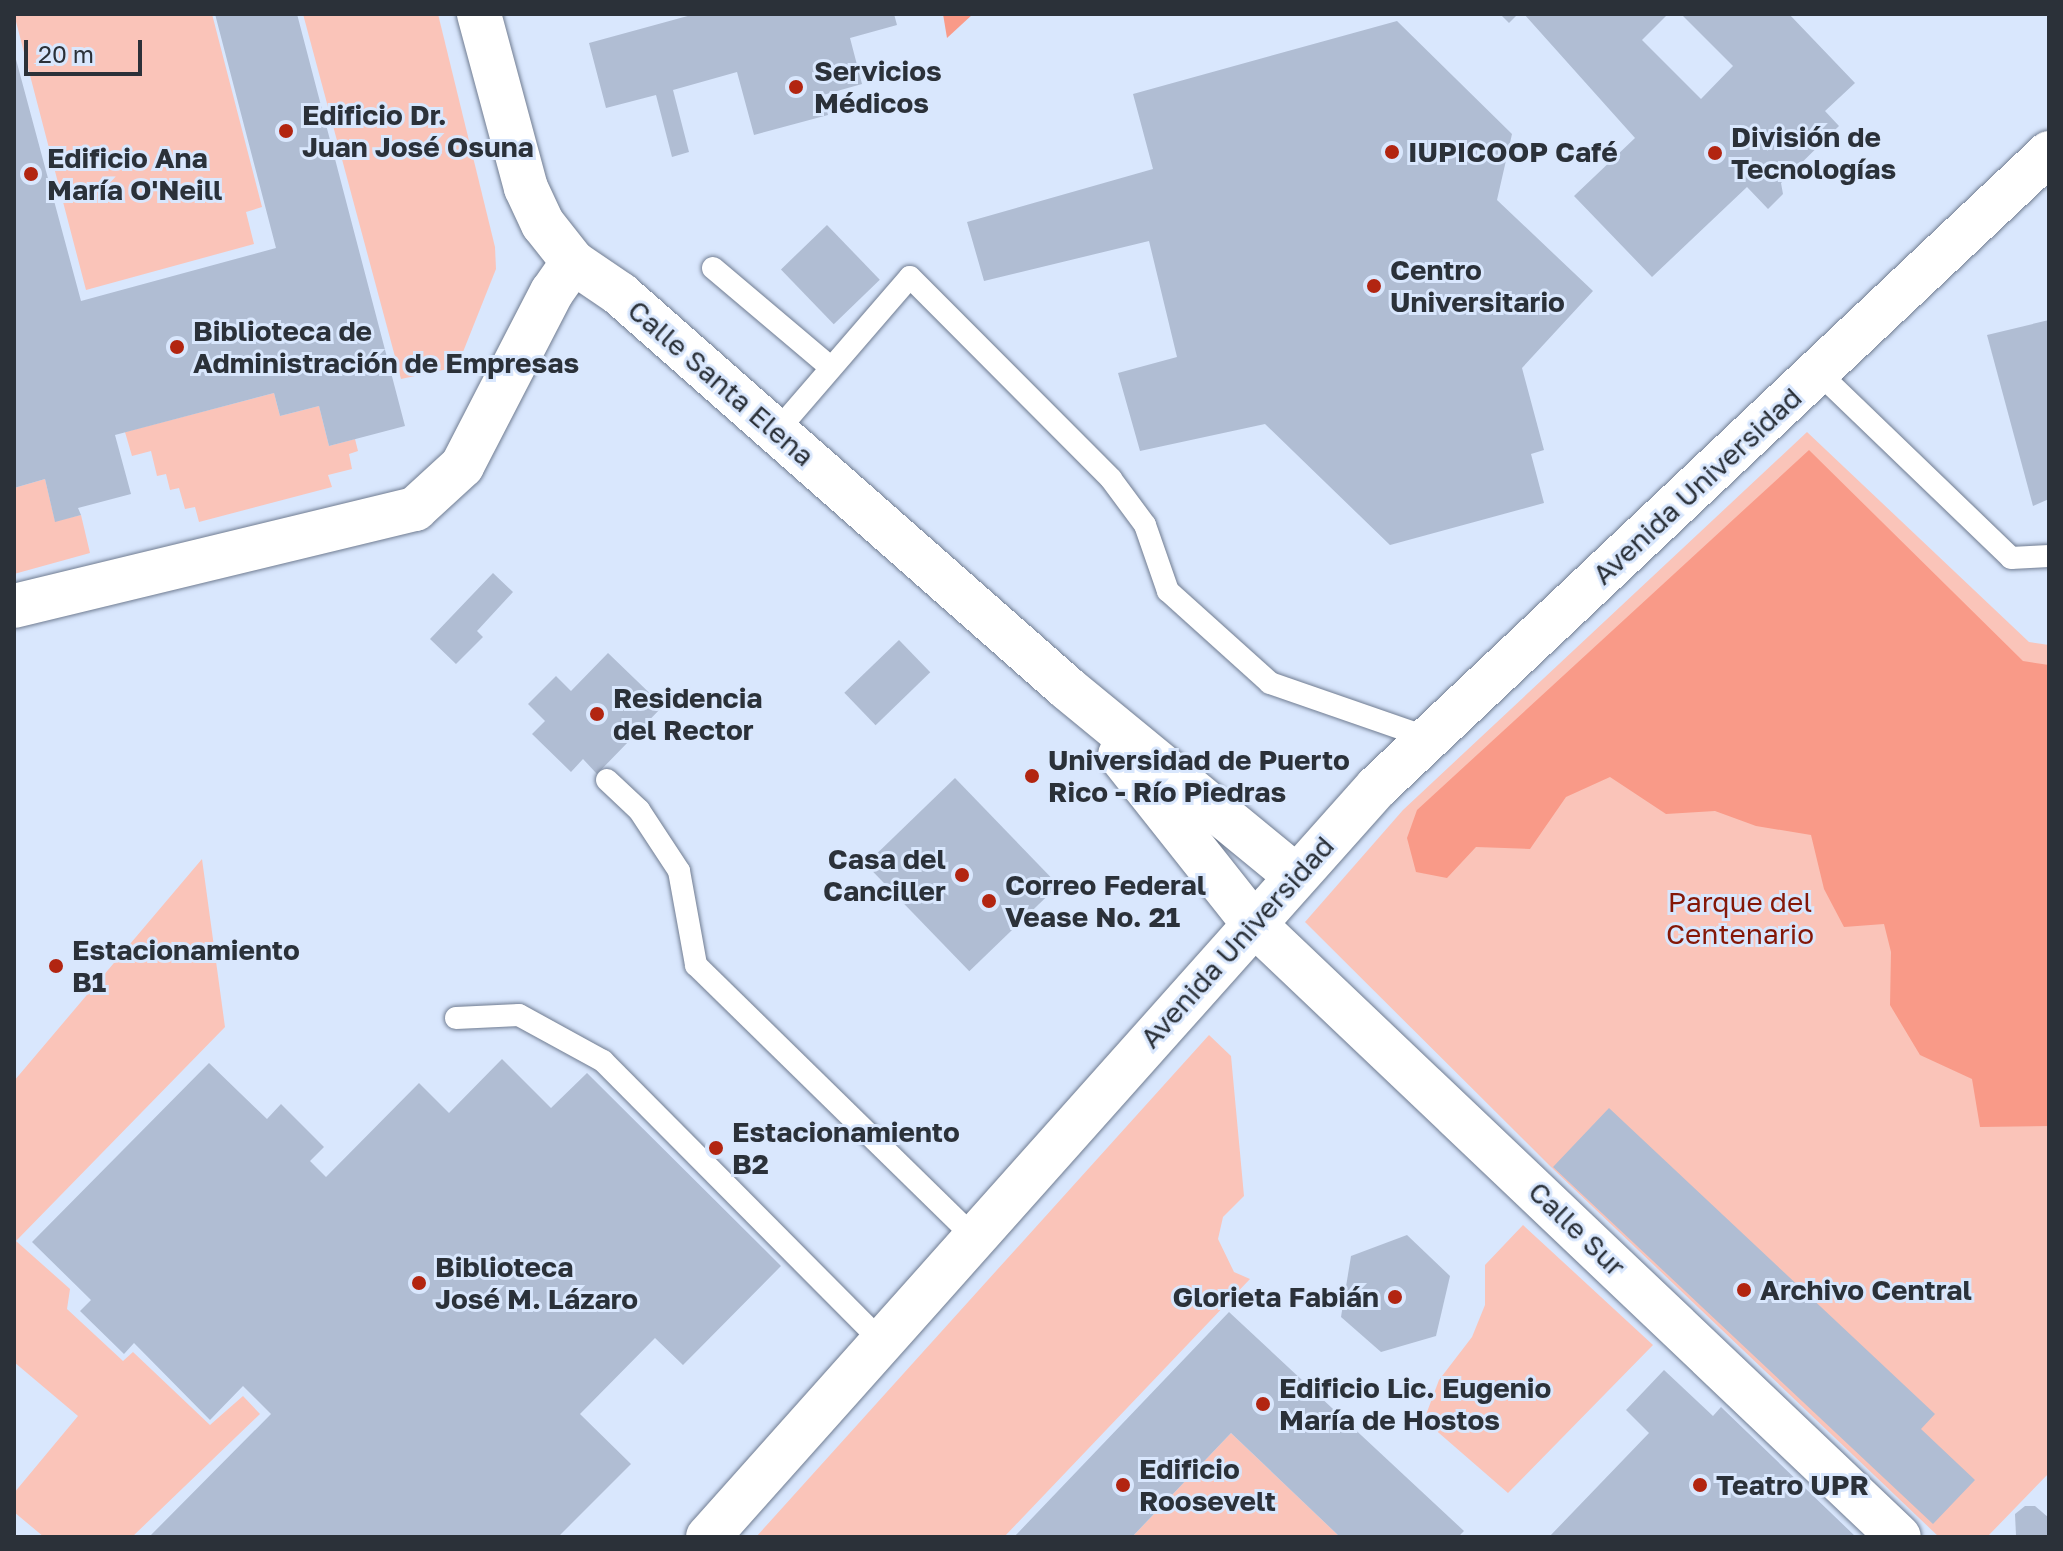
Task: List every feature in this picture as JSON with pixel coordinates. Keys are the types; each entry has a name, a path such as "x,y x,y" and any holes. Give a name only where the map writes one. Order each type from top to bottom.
{"street":[{"name":"Calle Santa Elena","path":"479,14 526,188 543,224 573,262 620,294 1067,688 1295,875"},
{"name":"Avenida Universidad","path":"708,1537 881,1341 976,1239 1295,875 1429,738 2049,153"},
{"path":"14,606 415,509 462,466 552,292 573,262"},
{"name":"Calle Santa Elena","path":"1067,688 1253,923"},
{"name":"Calle Sur","path":"1253,923 1899,1537"}],"lane":[{"path":"713,268 830,367"},
{"path":"777,431 910,277 1111,479 1145,525 1168,591 1270,683 1429,738"},
{"path":"1818,372 2011,558 2049,556"},
{"path":"607,780 639,810 679,871 696,965 976,1239"},
{"path":"456,1018 519,1015 603,1061 881,1341"}],"green space":[{"path":"14,14 212,14 262,207 246,212 254,244 86,290"},
{"path":"303,14 438,14 495,247 496,269 457,367 401,379"},
{"path":"274,393 280,416 319,406 329,446 355,439 358,451 349,454 352,469 328,475 332,487 199,522 195,507 185,509 179,488 170,490 166,474 157,476 151,451 132,456 125,432"},
{"name":"Parque del Centenario","path":"1807,432 2029,642 2049,645 2049,1473 1987,1537 1939,1537 1550,1166 1305,922 1403,810"},
{"path":"45,479 55,521 81,515 90,553 14,574 14,488"},
{"path":"202,859 225,1027 16,1241 70,1289 67,1309 123,1361 133,1352 210,1425 243,1396 260,1414 132,1537 44,1537 14,1512 14,1493 78,1416 14,1362 14,1081"},
{"path":"1209,1035 1231,1056 1244,1196 1223,1217 1218,1239 1234,1272 1250,1279 1004,1537 756,1537"},
{"path":"1523,1225 1653,1345 1508,1493 1424,1420 1439,1380 1472,1337 1485,1305 1485,1265"},
{"path":"1231,1433 1340,1537 1132,1537"}],"shaded area":[{"path":"943,14 973,14 947,38"},
{"path":"1809,450 2023,661 2049,665 2049,1126 1980,1127 1972,1079 1920,1055 1890,1005 1891,952 1884,924 1844,927 1824,889 1811,835 1756,826 1715,811 1666,814 1610,777 1566,797 1530,849 1476,847 1447,878 1416,872 1407,838 1417,810"}],"building":[{"path":"215,14 297,14 405,426 329,446 319,406 280,416 274,393 115,435 131,494 78,508 81,515 55,522 45,479 14,488 14,52 81,301 276,248"},
{"name":"Servicios Médicos","path":"695,14 894,14 897,25 850,38 862,84 823,95 828,115 754,135 737,72 673,90 689,152 672,157 656,95 606,108 589,43"},
{"path":"1500,14 1518,14 1509,23"},
{"name":"División de Tecnologías","path":"1524,14 1668,14 1642,40 1701,99 1733,66 1681,14 1789,14 1855,83 1825,111 1839,126 1781,183 1783,194 1768,209 1747,187 1652,277 1574,196 1635,138"},
{"name":"Centro Universitario","path":"1397,21 1512,134 1497,200 1593,291 1522,368 1544,450 1531,454 1544,503 1390,545 1265,424 1140,451 1118,373 1177,357 1149,241 984,281 967,222 1153,169 1133,94"},
{"path":"827,225 880,280 834,324 781,269"},
{"path":"2049,320 2049,499 2033,506 1987,335"},
{"path":"493,573 513,592 477,631 483,637 456,664 430,639"},
{"path":"899,640 930,672 876,725 844,693"},
{"name":"Residencia del Rector","path":"608,653 663,706 597,774 583,759 571,772 532,734 545,721 528,704 556,676 571,691"},
{"name":"Casa del Canciller","path":"955,778 1059,885 969,971 866,864"},
{"name":"Biblioteca José M. Lázaro","path":"502,1059 551,1108 587,1073 781,1266 683,1365 655,1338 580,1414 631,1464 558,1537 149,1537 271,1414 243,1386 210,1420 134,1343 124,1354 80,1311 91,1300 32,1242 209,1063 267,1119 281,1104 324,1147 310,1161 326,1177 419,1083 449,1113"},
{"name":"Archivo Central","path":"1609,1108 1935,1414 1921,1429 1975,1480 1933,1524 1553,1167"},
{"name":"Glorieta Fabián","path":"1407,1235 1450,1276 1436,1336 1381,1352 1341,1317 1351,1256"},
{"name":"Edificio Lic. Eugenio María de Hostos","path":"1229,1312 1464,1531 1458,1537 1340,1537 1231,1433 1132,1537 1014,1537"},
{"name":"Teatro UPR","path":"1664,1370 1713,1416 1721,1407 1856,1537 1549,1537 1649,1433 1626,1410"},
{"path":"2025,1506 2035,1506 2049,1518 2049,1537 2016,1535 2015,1514"}],"place":[{"name":"Servicios Médicos","path":"796,87"},
{"name":"Edificio Dr. Juan José Osuna","path":"286,131"},
{"name":"IUPICOOP Café","path":"1392,152"},
{"name":"División de Tecnologías","path":"1715,153"},
{"name":"Edificio Ana María O'Neill","path":"31,174"},
{"name":"Centro Universitario","path":"1374,286"},
{"name":"Biblioteca de Administración de Empresas","path":"177,347"},
{"name":"Residencia del Rector","path":"597,714"},
{"name":"Universidad de Puerto Rico - Río Piedras","path":"1032,776"},
{"name":"Casa del Canciller","path":"962,875"},
{"name":"Correo Federal Vease No. 21","path":"989,901"},
{"name":"Estacionamiento B1","path":"56,966"},
{"name":"Estacionamiento B2","path":"716,1148"},
{"name":"Biblioteca José M. Lázaro","path":"419,1283"},
{"name":"Archivo Central","path":"1744,1290"},
{"name":"Glorieta Fabián","path":"1395,1297"},
{"name":"Edificio Lic. Eugenio María de Hostos","path":"1263,1404"},
{"name":"Edificio Roosevelt","path":"1123,1485"},
{"name":"Teatro UPR","path":"1700,1485"}]}
